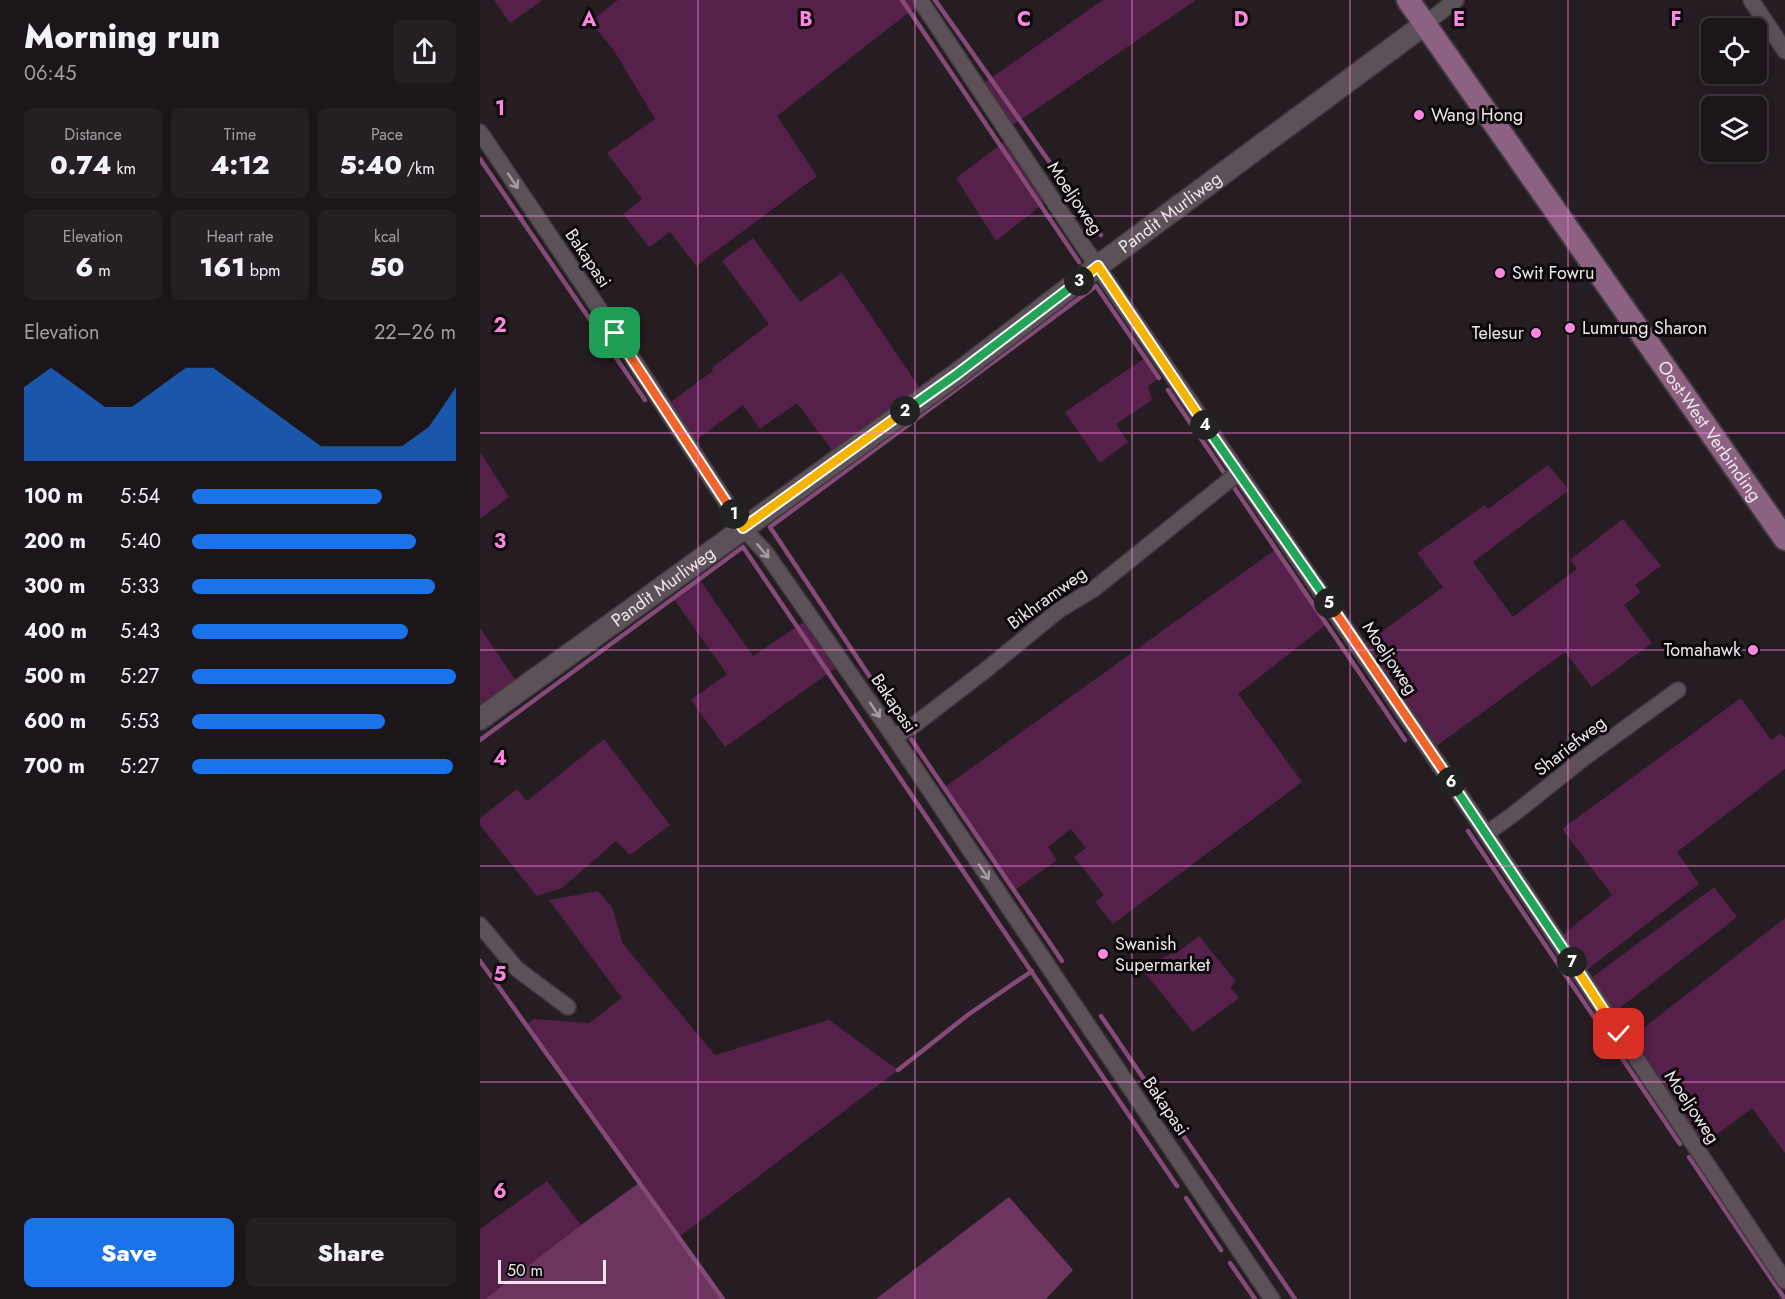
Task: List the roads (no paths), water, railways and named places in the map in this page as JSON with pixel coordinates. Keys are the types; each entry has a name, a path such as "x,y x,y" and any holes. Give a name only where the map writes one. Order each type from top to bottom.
{"main road":[{"name":"Oost-West Verbinding","path":"1408,0 1785,539"}],"street":[{"name":"Moeljoweg","path":"920,0 1098,266 1231,479 1358,645 1785,1281"},
{"path":"1425,24 1456,0"},
{"path":"1751,0 1785,51"},
{"name":"Pandit Murliweg","path":"480,718 957,374 1098,266 1425,24"},
{"name":"Bakapasi","path":"480,132 743,528 772,562 894,737 1272,1299"},
{"name":"Bikhramweg","path":"894,737 914,725 1059,610 1094,589 1231,479"},
{"name":"Shariefweg","path":"1486,834 1584,758 1678,690"},
{"path":"480,925 516,969 567,1007"}],"waterway":[{"path":"902,0 1079,262"},
{"path":"935,0 1101,235"},
{"path":"480,159 645,400"},
{"path":"898,719 770,527 1096,286 1159,378"},
{"path":"1168,390 1405,740"},
{"path":"480,740 743,547 1177,1186"},
{"path":"911,739 1062,961"},
{"path":"1468,831 1680,1144"},
{"path":"480,961 723,1299"},
{"path":"898,1070 969,1014 1032,971"},
{"path":"1101,1016 1165,1110"},
{"path":"1178,1128 1295,1299"},
{"path":"1689,1157 1785,1299"},
{"path":"1186,1198 1221,1250"},
{"path":"1230,1263 1255,1299"}],"place":[{"name":"Wang Hong","path":"1419,115"},
{"name":"Swit Fowru","path":"1500,273"},
{"name":"Lumrung Sharon","path":"1570,328"},
{"name":"Telesur","path":"1536,333"},
{"name":"Tomahawk","path":"1753,650"},
{"name":"Swanish Supermarket","path":"1103,954"}]}
